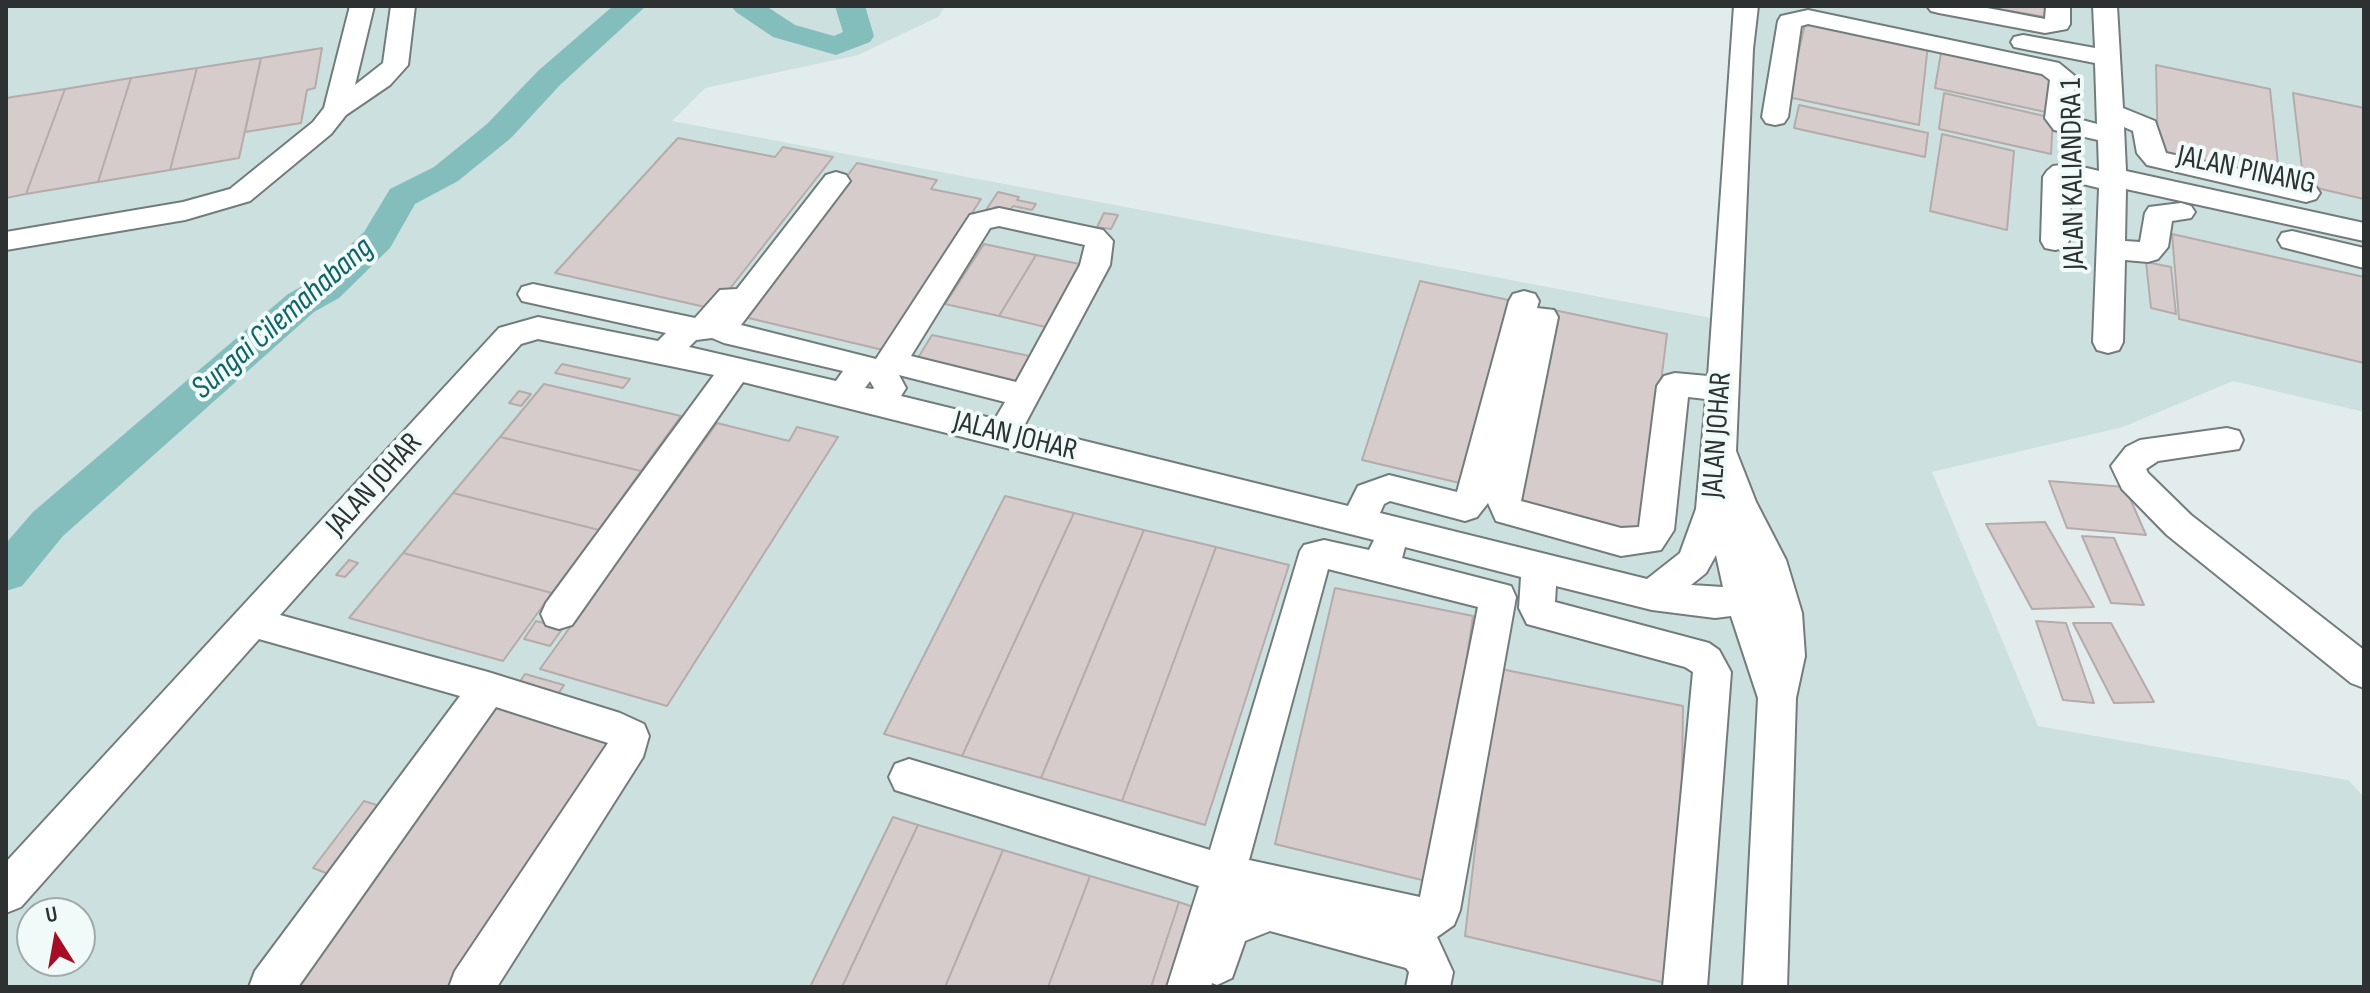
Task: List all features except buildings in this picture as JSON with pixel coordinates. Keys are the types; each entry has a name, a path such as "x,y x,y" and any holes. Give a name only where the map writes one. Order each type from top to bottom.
{"street":[{"path":"337,109 362,6"},
{"path":"6,241 185,211 240,195 322,128 337,109 381,80 395,65 403,6"},
{"name":"JALAN JOHAR","path":"6,893 510,336 523,330 538,328 677,340 722,367 1004,433 1652,595 1693,563 1701,549 1713,509 1720,445 1741,49 1746,6"},
{"path":"1837,6 1920,14 2106,58"},
{"path":"1939,6 2045,26 2058,24 2058,6"},
{"name":"JALAN KALIANDRA 1","path":"2105,6 2113,180 2108,342"},
{"path":"1775,117 1790,21 1808,17 2050,68 2063,77 2058,118 2063,124 2146,127 2150,153 2157,159 2306,193"},
{"name":"JALAN PINANG","path":"2055,241 2057,177 2063,172 2113,180 2178,201 2364,232"},
{"path":"523,330 542,296 677,340 702,330 834,173 725,325 724,332 864,365 844,394"},
{"path":"2111,249 2148,252 2154,247 2159,213 2178,201 2364,258"},
{"path":"881,403 890,388 883,376 885,371 980,221 999,217 1093,237 1099,241 1095,265 1004,433"},
{"path":"1381,567 1370,495 1389,488 1465,508 1471,503 1533,309 1504,500 1508,511 1621,542 1649,540 1657,530 1673,386 1721,389"},
{"path":"559,614 722,367 733,334"},
{"path":"892,362 1023,395"},
{"path":"2227,440 2152,449 2128,466 2134,480 2179,525 2364,672"},
{"path":"1720,445 1739,502 1768,560 1784,613 1786,656 1777,698 1765,987"},
{"path":"1713,509 1728,534 1742,599 1777,698"},
{"path":"909,777 1224,874 1417,918 1431,918 1439,910 1498,597 1381,567 1324,554 1316,555 1312,561 1224,874 1189,987"},
{"path":"1652,595 1715,603 1742,599 1756,593 1763,581 1768,560"},
{"path":"1539,567 1537,608 1540,613 1696,654 1706,661 1712,672 1685,987"},
{"path":"251,622 488,688 620,730 630,736 629,745 471,987"},
{"path":"271,987 488,688"},
{"path":"1210,987 1227,928 1255,912 1270,910 1420,950 1431,972 1428,987"}],"shaded area":[{"path":"6,6 945,6 938,17 858,55 705,88 672,121 1722,320 1745,6 2364,6 2364,412 2233,381 2123,427 1932,472 2038,726 2348,780 2364,797 2364,987 6,987"}],"waterway":[{"name":"Sungai Cilemahabang","path":"6,573 48,524 301,303 326,289 377,240 402,197 446,174 499,131 549,78 631,6"},
{"name":"Sungai Cilemahabang","path":"746,6 784,31 836,46 859,36 850,6"}]}
